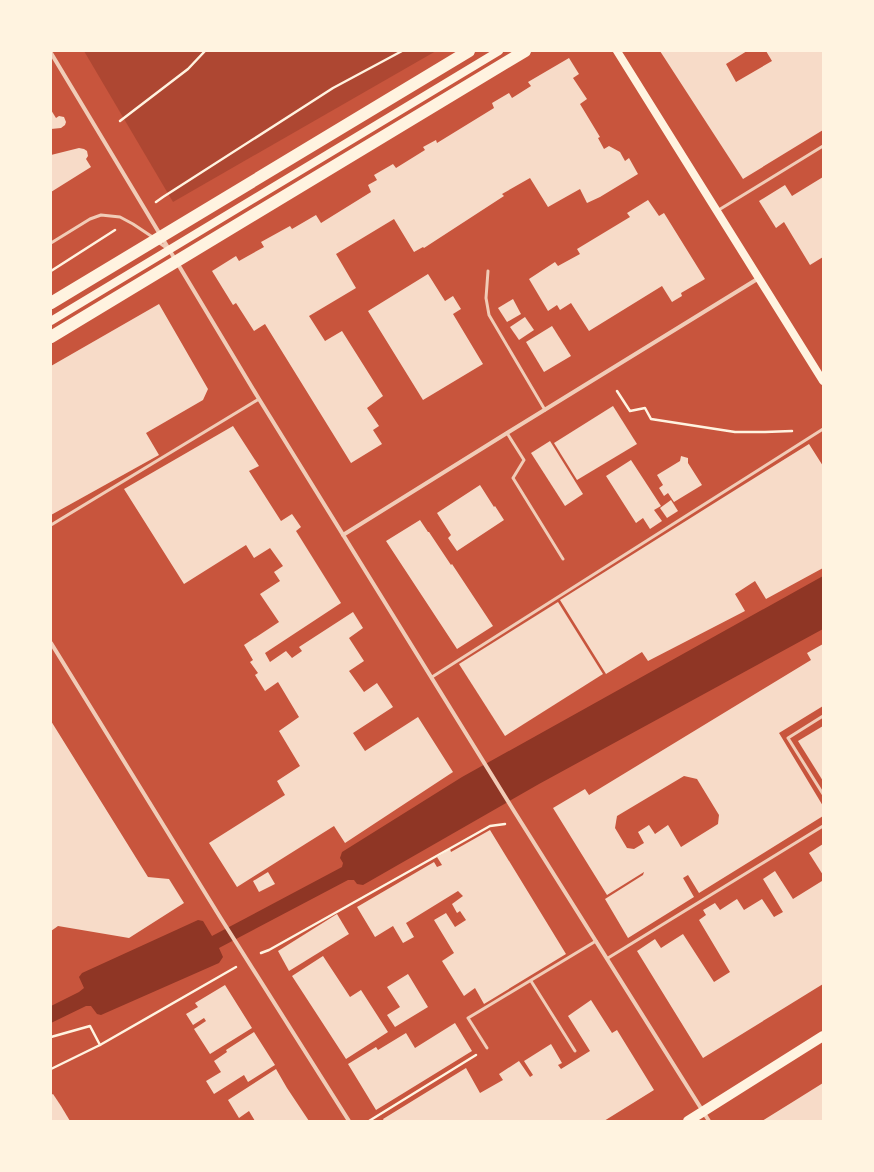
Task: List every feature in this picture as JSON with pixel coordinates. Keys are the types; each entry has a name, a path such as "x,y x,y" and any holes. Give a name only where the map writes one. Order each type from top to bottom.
{"highway":[{"path":"51,303 469,51"},
{"path":"51,337 526,51"}],"main road":[{"path":"51,320 170,250 499,51"},
{"path":"617,51 823,380"},
{"path":"688,1121 823,1036"}],"street":[{"path":"51,53 259,399 514,811 596,942 608,958 709,1121"},
{"path":"343,535 759,278"},
{"path":"51,643 220,917 349,1121"}],"lane":[{"path":"717,211 823,146"},
{"path":"51,243 90,219 101,215 120,217 170,250"},
{"path":"488,271 486,298 489,315 545,410"},
{"path":"51,525 259,399"},
{"path":"432,677 823,429"},
{"path":"507,433 524,460 513,478 563,559"},
{"path":"823,716 788,738 823,794"},
{"path":"608,958 823,826"},
{"path":"487,1048 468,1018 596,942"},
{"path":"531,981 575,1051"}],"path":[{"path":"120,121 188,69 205,51"},
{"path":"145,211 163,197 333,88 402,51"},
{"path":"51,271 129,222"},
{"path":"617,391 630,411 645,408 651,419 735,432 798,430"},
{"path":"261,953 490,826 507,824"},
{"path":"51,1069 100,1045 236,967"},
{"path":"51,1038 90,1026 100,1045"},
{"path":"370,1121 487,1048"}],"shaded area":[{"path":"84,51 436,51 173,202"},
{"path":"823,576 823,629 539,784 363,885 357,884 354,880 348,880 219,948 223,957 219,963 101,1015 97,1014 91,1006 86,1006 51,1023 51,1006 84,988 79,977 82,973 198,920 203,921 212,936 342,867 343,863 340,858 342,852 462,777"}],"building":[{"path":"660,51 747,51 726,64 736,82 772,61 766,51 823,51 823,130 743,179"},
{"path":"569,58 579,74 573,78 587,99 580,104 600,137 598,138 604,149 609,146 620,152 625,161 629,158 638,174 600,197 587,203 580,189 548,207 530,178 502,194 504,196 424,248 423,247 414,252 394,219 336,254 356,288 309,316 325,341 342,331 383,396 367,408 379,426 373,430 382,444 351,463 265,324 254,331 236,303 233,305 212,271 236,256 239,261 264,247 261,242 290,226 292,229 316,215 321,223 371,192 368,185 377,180 374,175 393,164 396,168 425,150 423,147 436,140 437,143 494,108 492,103 509,93 512,98 531,86 528,82"},
{"path":"51,110 56,118 59,116 64,117 66,122 61,128 51,129"},
{"path":"79,148 87,151 88,156 86,159 91,167 51,192 51,155"},
{"path":"823,177 823,257 810,265 784,222 776,228 759,201 785,185 792,196"},
{"path":"648,200 659,216 664,213 705,279 681,293 682,296 672,302 662,286 589,331 571,303 560,310 557,305 548,311 529,279 555,262 558,266 580,254 577,249 630,217 627,213"},
{"path":"428,274 445,301 453,296 461,309 453,314 483,364 423,400 368,311"},
{"path":"513,299 521,314 507,322 498,308"},
{"path":"159,304 208,389 203,400 146,433 159,455 51,515 51,366"},
{"path":"525,317 534,330 519,340 510,327"},
{"path":"552,326 571,356 544,372 526,342"},
{"path":"613,406 637,444 577,480 554,443"},
{"path":"233,426 259,466 249,471 281,521 292,514 301,527 296,531 341,603 265,653 270,662 286,651 292,658 302,651 299,647 353,612 363,628 349,638 364,661 349,671 364,692 377,683 393,707 353,733 365,751 418,717 453,772 345,843 334,826 237,887 209,843 285,795 277,781 300,766 279,731 299,717 278,682 265,691 255,675 258,673 250,662 253,660 244,645 279,622 260,594 280,581 274,572 283,566 270,548 254,558 246,545 184,584 124,489"},
{"path":"550,441 583,494 565,506 531,453"},
{"path":"809,444 823,466 823,568 766,599 755,581 735,594 745,611 648,661 642,652 606,674 560,600"},
{"path":"681,456 688,458 688,463 702,485 674,502 668,493 664,496 659,488 663,485 657,475 680,461"},
{"path":"631,460 661,506 654,510 662,521 650,529 643,518 636,523 606,476"},
{"path":"480,485 504,520 457,551 448,538 451,535 437,513"},
{"path":"671,500 678,511 667,518 660,508"},
{"path":"420,520 451,565 452,564 493,626 457,649 386,541"},
{"path":"558,602 603,674 505,736 459,664"},
{"path":"823,644 823,706 779,733 823,806 823,816 699,893 688,875 683,878 694,897 628,938 605,899 643,875 644,872 607,895 553,808 585,789 589,795 811,660 807,653","holes":["684,776 697,779 719,815 718,824 681,847 668,825 655,834 649,825 638,832 644,843 634,849 627,848 615,828 617,816"]},
{"path":"51,721 148,877 169,879 184,903 129,938 58,926 51,931"},
{"path":"823,726 823,781 798,741"},
{"path":"490,830 566,954 484,1004 475,988 464,996 442,961 454,953 434,920 446,913 455,927 466,920 460,911 457,913 452,904 463,896 458,891 406,923 414,937 403,943 393,926 375,937 357,907 434,862 437,867 442,865 437,857 450,849 451,852"},
{"path":"823,844 823,875 809,853"},
{"path":"775,871 793,899 822,881 823,882 823,984 703,1058 637,951 655,939 661,948 683,934 714,982 730,972 699,920 706,915 703,910 715,903 720,910 737,899 744,910 762,899 774,917 783,912 763,879"},
{"path":"268,872 275,884 259,892 253,881"},
{"path":"337,914 349,934 289,971 278,951"},
{"path":"323,956 350,997 361,990 388,1032 346,1059 292,976"},
{"path":"408,974 428,1007 395,1027 387,1015 400,1007 387,987"},
{"path":"225,985 252,1028 210,1054 194,1029 206,1021 204,1018 193,1025 186,1014 198,1007 195,1003"},
{"path":"591,1000 612,1033 617,1030 654,1090 604,1121 384,1121 383,1119 466,1068 480,1093 503,1080 499,1074 519,1061 530,1077 533,1075 524,1061 551,1044 562,1063 558,1065 561,1069 590,1051 568,1016"},
{"path":"455,1023 472,1051 376,1110 348,1064 376,1047 378,1050 406,1033 415,1048"},
{"path":"254,1032 275,1065 248,1082 244,1075 214,1094 206,1081 221,1072 214,1061 227,1052 226,1050"},
{"path":"276,1069 309,1121 255,1121 249,1111 239,1118 228,1100"},
{"path":"823,1083 823,1121 762,1121 791,1103"},
{"path":"53,1094 70,1121 51,1121 51,1095"}]}
